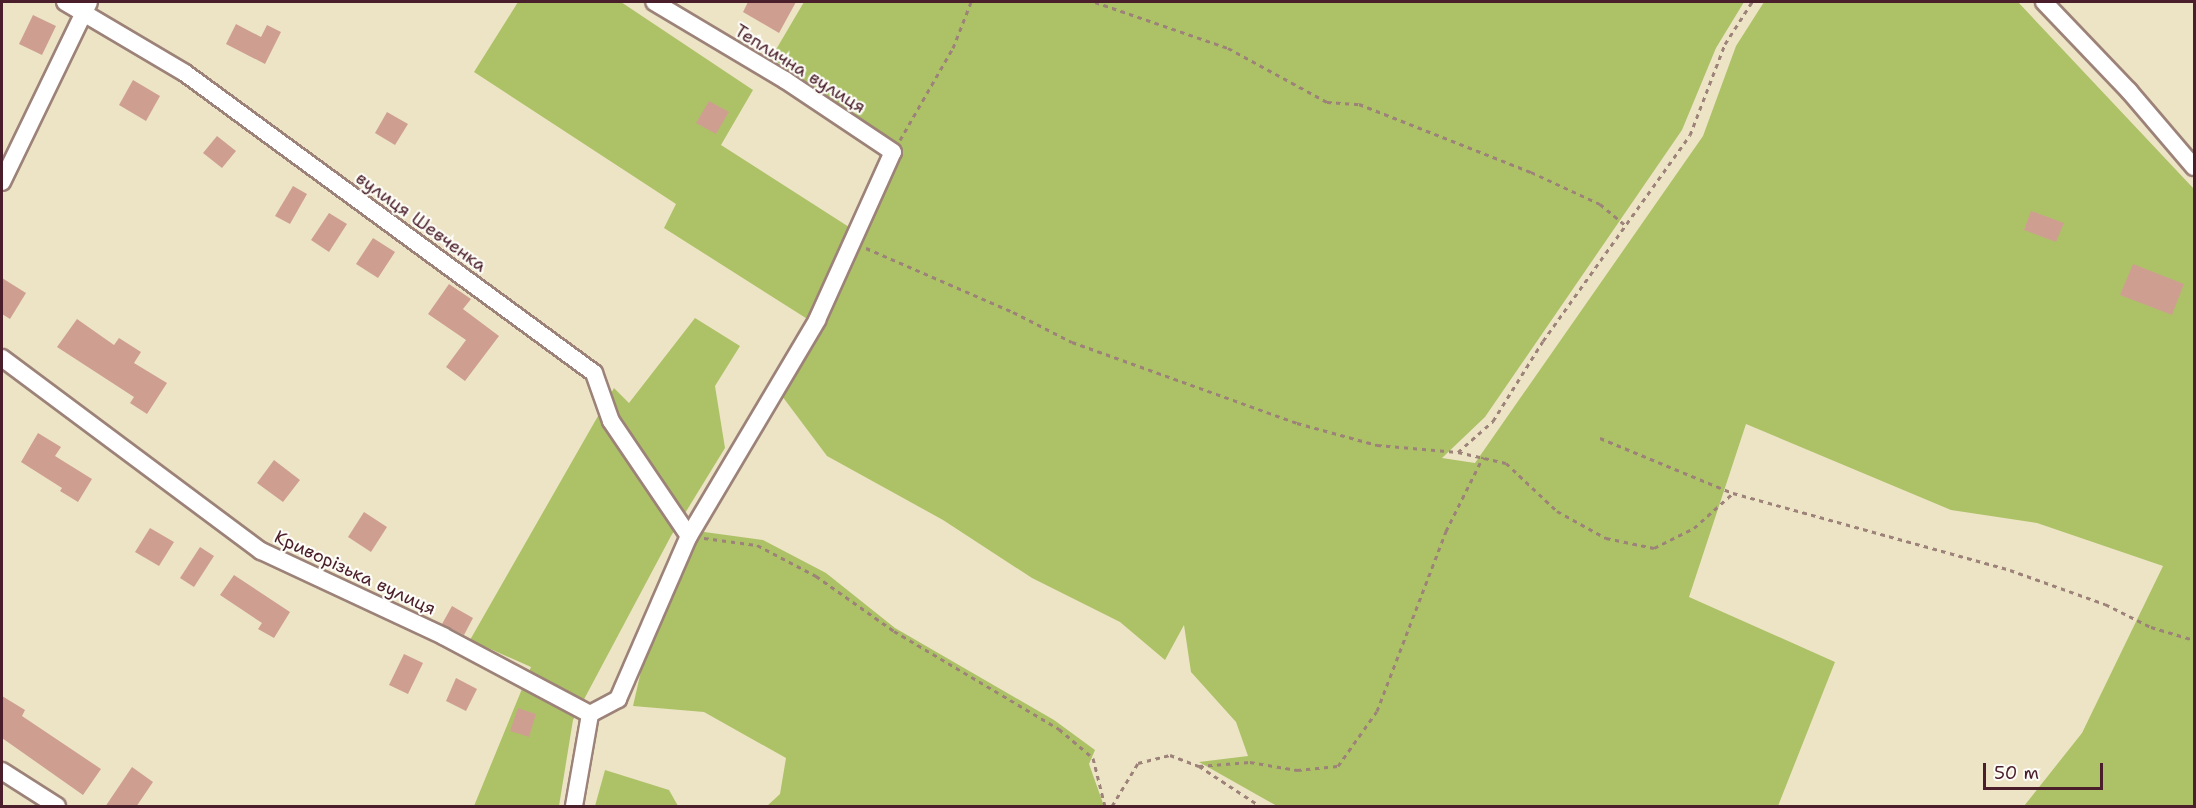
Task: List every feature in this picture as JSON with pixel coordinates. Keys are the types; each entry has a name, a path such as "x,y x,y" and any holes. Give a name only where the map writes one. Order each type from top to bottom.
{"street":[{"name":"вулиця Шевченка","path":"65,2 86,8 185,73 594,373 611,421 689,536"},
{"name":"Теплична вулиця","path":"654,2 785,80 893,152"},
{"path":"2044,2 2129,91 2194,167"},
{"path":"2,182 86,8"},
{"path":"574,807 590,714 618,699 689,536 817,320 854,243 893,152"},
{"name":"Криворізька вулиця","path":"2,358 261,551 442,636 590,714"},
{"path":"2,771 57,807"}],"path":[{"path":"893,152 953,48 971,2"},
{"path":"1095,2 1227,48 1327,102 1359,104 1532,172 1600,204 1625,225"},
{"path":"1458,452 1493,421 1543,341 1690,135 1725,44 1752,2"},
{"path":"854,243 1013,312 1072,342 1297,423 1377,445 1458,452 1506,463 1557,511 1606,538 1654,548 1694,528 1733,493"},
{"path":"1600,438 1733,493 2010,570 2105,603 2151,627 2194,640"},
{"path":"1199,766 1250,762 1297,770 1338,766 1377,711 1446,531 1483,458"},
{"path":"689,536 757,545 787,560 816,576 894,631 1059,729 1093,758 1105,807"},
{"path":"1112,807 1138,763 1170,755 1199,766 1260,807"}],"green space":[{"path":"518,2 621,2 753,90 721,145 849,227 890,138 771,58 804,2 1744,2 1716,48 1682,130 1485,417 1442,458 1475,463 1703,136 1736,46 1764,2 2018,2 2194,189 2194,806 2024,806 2082,733 2163,566 2037,523 1951,510 1746,424 1689,597 1835,662 1778,806 1277,806 1199,762 1248,756 1236,722 1191,672 1184,625 1165,660 1120,622 1032,578 943,520 827,456 779,392 820,327 664,228 676,204 474,72"},
{"path":"695,318 740,346 715,386 725,448 671,536 573,720 559,806 474,806 531,667 470,640 614,388 629,403"},
{"path":"697,531 763,540 826,573 895,628 1054,720 1095,750 1089,764 1104,806 767,806 780,794 786,758 704,712 633,706 646,649"},
{"path":"605,770 669,790 678,806 595,806"}],"building":[{"path":"748,2 796,2 779,33 743,12"},
{"path":"33,15 56,26 42,55 19,44"},
{"path":"236,24 261,37 267,25 281,32 265,64 226,44"},
{"path":"133,80 160,96 146,121 119,105"},
{"path":"709,101 729,112 716,134 696,123"},
{"path":"387,112 408,124 395,145 375,133"},
{"path":"217,136 236,151 222,168 203,153"},
{"path":"293,186 307,194 290,224 275,216"},
{"path":"2031,211 2064,223 2056,242 2024,230"},
{"path":"329,213 347,224 329,252 311,240"},
{"path":"373,238 395,252 378,278 356,264"},
{"path":"2133,264 2184,284 2172,315 2120,295"},
{"path":"2,278 26,293 10,319 2,314"},
{"path":"449,284 471,299 463,309 499,336 465,381 446,367 466,340 428,314"},
{"path":"77,319 114,345 119,338 141,352 134,363 167,383 147,414 130,403 134,397 57,347"},
{"path":"38,433 61,447 55,456 92,479 78,502 60,491 62,488 21,462"},
{"path":"274,460 300,480 283,502 257,483"},
{"path":"364,512 387,527 371,552 348,537"},
{"path":"150,528 174,542 159,566 135,552"},
{"path":"200,547 214,556 194,587 180,578"},
{"path":"234,575 290,612 274,638 258,629 262,623 220,595"},
{"path":"452,606 473,618 464,635 442,624"},
{"path":"404,654 423,663 408,694 389,685"},
{"path":"456,678 477,689 466,711 446,701"},
{"path":"2,696 25,710 22,716 101,769 83,795 2,738"},
{"path":"518,708 536,714 529,737 510,731"},
{"path":"132,767 153,782 136,807 105,807"}]}
